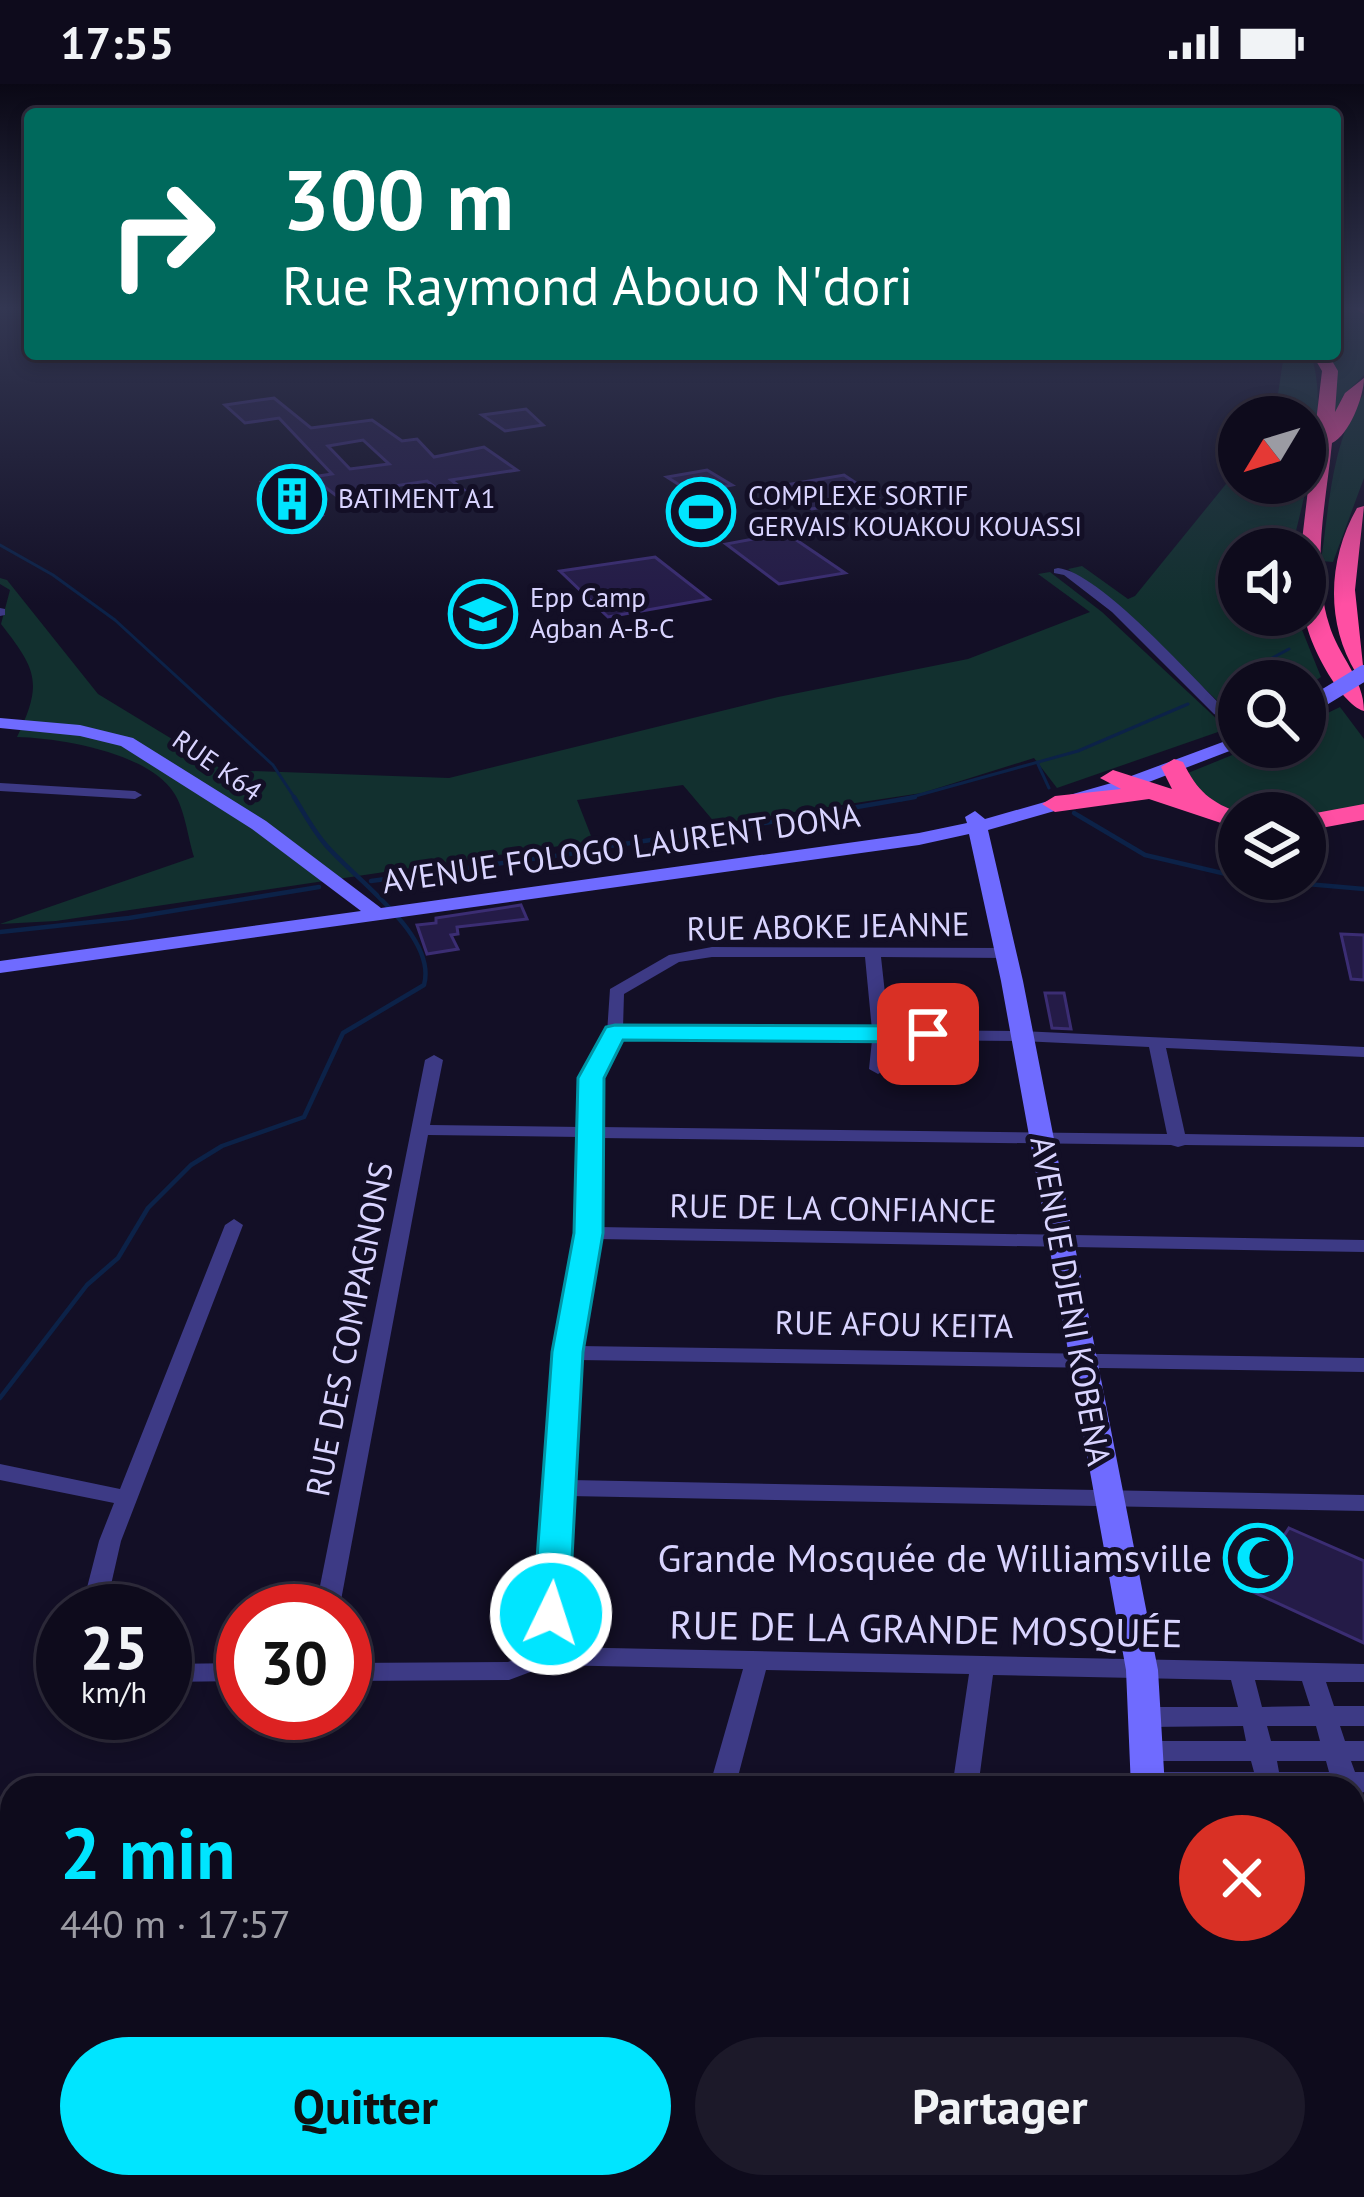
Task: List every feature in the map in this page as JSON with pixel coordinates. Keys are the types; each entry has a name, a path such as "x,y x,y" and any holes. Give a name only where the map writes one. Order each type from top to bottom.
{"highway":[{"path":"1326,455 1347,407"},
{"path":"1317,504 1309,567 1316,626 1331,665 1364,704"},
{"path":"1362,662 1341,587 1344,562 1364,512"},
{"path":"1331,665 1331,679 1364,725"},
{"path":"1174,766 1175,779 1198,802"},
{"path":"1125,778 1218,810"},
{"path":"1125,778 1156,804"},
{"path":"1055,803 1110,794 1218,814"},
{"path":"1326,820 1364,812"},
{"path":"1326,827 1364,830"}],"main road":[{"path":"1326,692 1362,662"},
{"name":"RUE K64","path":"0,723 89,731 134,744 375,911"},
{"name":"AVENUE FOLOGO LAURENT DONA","path":"0,958 375,911 427,899 976,822 1055,803 1218,744"},
{"name":"AVENUE FOLOGO LAURENT DONA","path":"0,968 375,911 896,844 1174,766 1218,746"},
{"name":"AVENUE DJENI KOBENA","path":"976,822 1022,1036 1142,1670 1149,1776"},
{"path":"313,916 332,906 343,886 427,899"}],"street":[{"path":"1124,620 1058,571 1094,592 1124,620 1218,710"},
{"path":"0,787 135,795"},
{"name":"RUE ABOKE JEANNE","path":"548,1656 568,1352 588,1233 591,1078 615,1033 612,1005 616,992 675,958 712,952 1005,953"},
{"path":"872,953 881,1033 878,1069"},
{"path":"615,1033 1022,1036 1364,1052"},
{"path":"1156,1041 1178,1142"},
{"name":"RUE DES COMPAGNONS","path":"332,1584 434,1060"},
{"path":"422,1130 1364,1142"},
{"path":"100,1584 110,1541 234,1225"},
{"name":"RUE DE LA CONFIANCE","path":"588,1233 1364,1246"},
{"name":"RUE AFOU KEITA","path":"568,1352 1364,1364"},
{"path":"0,1472 127,1498"},
{"path":"560,1488 1108,1502 1364,1503"},
{"name":"RUE DE LA GRANDE MOSQUÉE","path":"372,1672 509,1671 548,1656 756,1664 1364,1673"},
{"path":"725,1776 756,1664"},
{"path":"967,1776 982,1668"},
{"path":"1240,1669 1268,1776"},
{"path":"1311,1671 1345,1776"},
{"path":"1147,1717 1364,1716"},
{"path":"1148,1751 1364,1751"}],"green space":[{"path":"1356,407 1364,407 1364,478 1333,562 1326,561 1330,496 1345,431"},
{"path":"1218,494 1218,504 1302,504 1297,528 1218,528 1218,636 1304,636 1314,660 1218,660 1218,701 1132,620 1068,569 1082,566 1128,599"},
{"path":"1050,572 1102,612 1218,720 1218,732 1057,788 1034,758 922,793 716,824 683,785 577,800 593,841 56,921 0,924 194,857 178,800 162,779 103,750 17,737 31,703 32,678 22,653 1,624 10,590 0,584 0,578 7,580 98,694 223,770 449,778 778,697 968,659 1090,612 1038,574"},
{"path":"1340,707 1364,739 1364,806 1326,814 1326,792 1218,792 1218,803 1183,775 1218,761 1218,768 1326,768 1326,714"}],"building":[{"path":"227,407 285,407 311,428 372,420 402,441 417,439 434,457 484,447 517,470 451,480 464,490 444,494 427,481 394,486 405,498 351,507 312,477 332,474 279,418 245,423","holes":["363,440 389,464 350,469 328,446"]},
{"path":"526,409 543,425 505,431 482,415"},
{"path":"707,470 732,485 692,493 667,477"},
{"path":"844,475 877,497 812,509 779,486"},
{"name":"BATIMENT A1","path":"283,479 322,515 300,519 262,482"},
{"path":"786,533 845,573 779,584 726,544"},
{"path":"655,557 709,599 608,617 560,571"},
{"path":"521,905 527,919 457,927 458,934 451,935 458,949 427,954 417,925"},
{"path":"1341,934 1364,935 1364,980 1351,979"},
{"path":"1045,993 1064,993 1071,1029 1052,1028"},
{"name":"Grande Mosquée de Williamsville","path":"1289,1528 1364,1561 1364,1643 1249,1590"}],"waterway":[{"path":"0,545 53,575 115,620 273,765 296,800"},
{"path":"1268,660 1289,649"},
{"path":"1037,762 1078,751 1188,704"},
{"path":"907,798 1037,762"},
{"path":"1037,762 1049,788"},
{"path":"0,1398 87,1285 118,1258 148,1208 191,1165 222,1146 304,1117 343,1033 424,985 425,966 406,927 325,844 294,797"},
{"path":"907,798 915,797"},
{"path":"730,829 907,798"},
{"path":"901,800 907,798"},
{"path":"1074,813 1145,855 1218,872"},
{"path":"610,846 712,831"},
{"path":"371,881 584,852"},
{"path":"1326,886 1364,889"},
{"path":"0,932 129,918 319,887"}],"place":[{"name":"BATIMENT A1","path":"292,499"},
{"name":"COMPLEXE SORTIF GERVAIS KOUAKOU KOUASSI","path":"701,512"},
{"name":"Epp Camp Agban A-B-C","path":"483,614"},
{"name":"Grande Mosquée de Williamsville","path":"1258,1558"}],"route":[{"path":"551,1614 568,1352 588,1233 591,1078 601,1053 615,1033 928,1034"}]}
